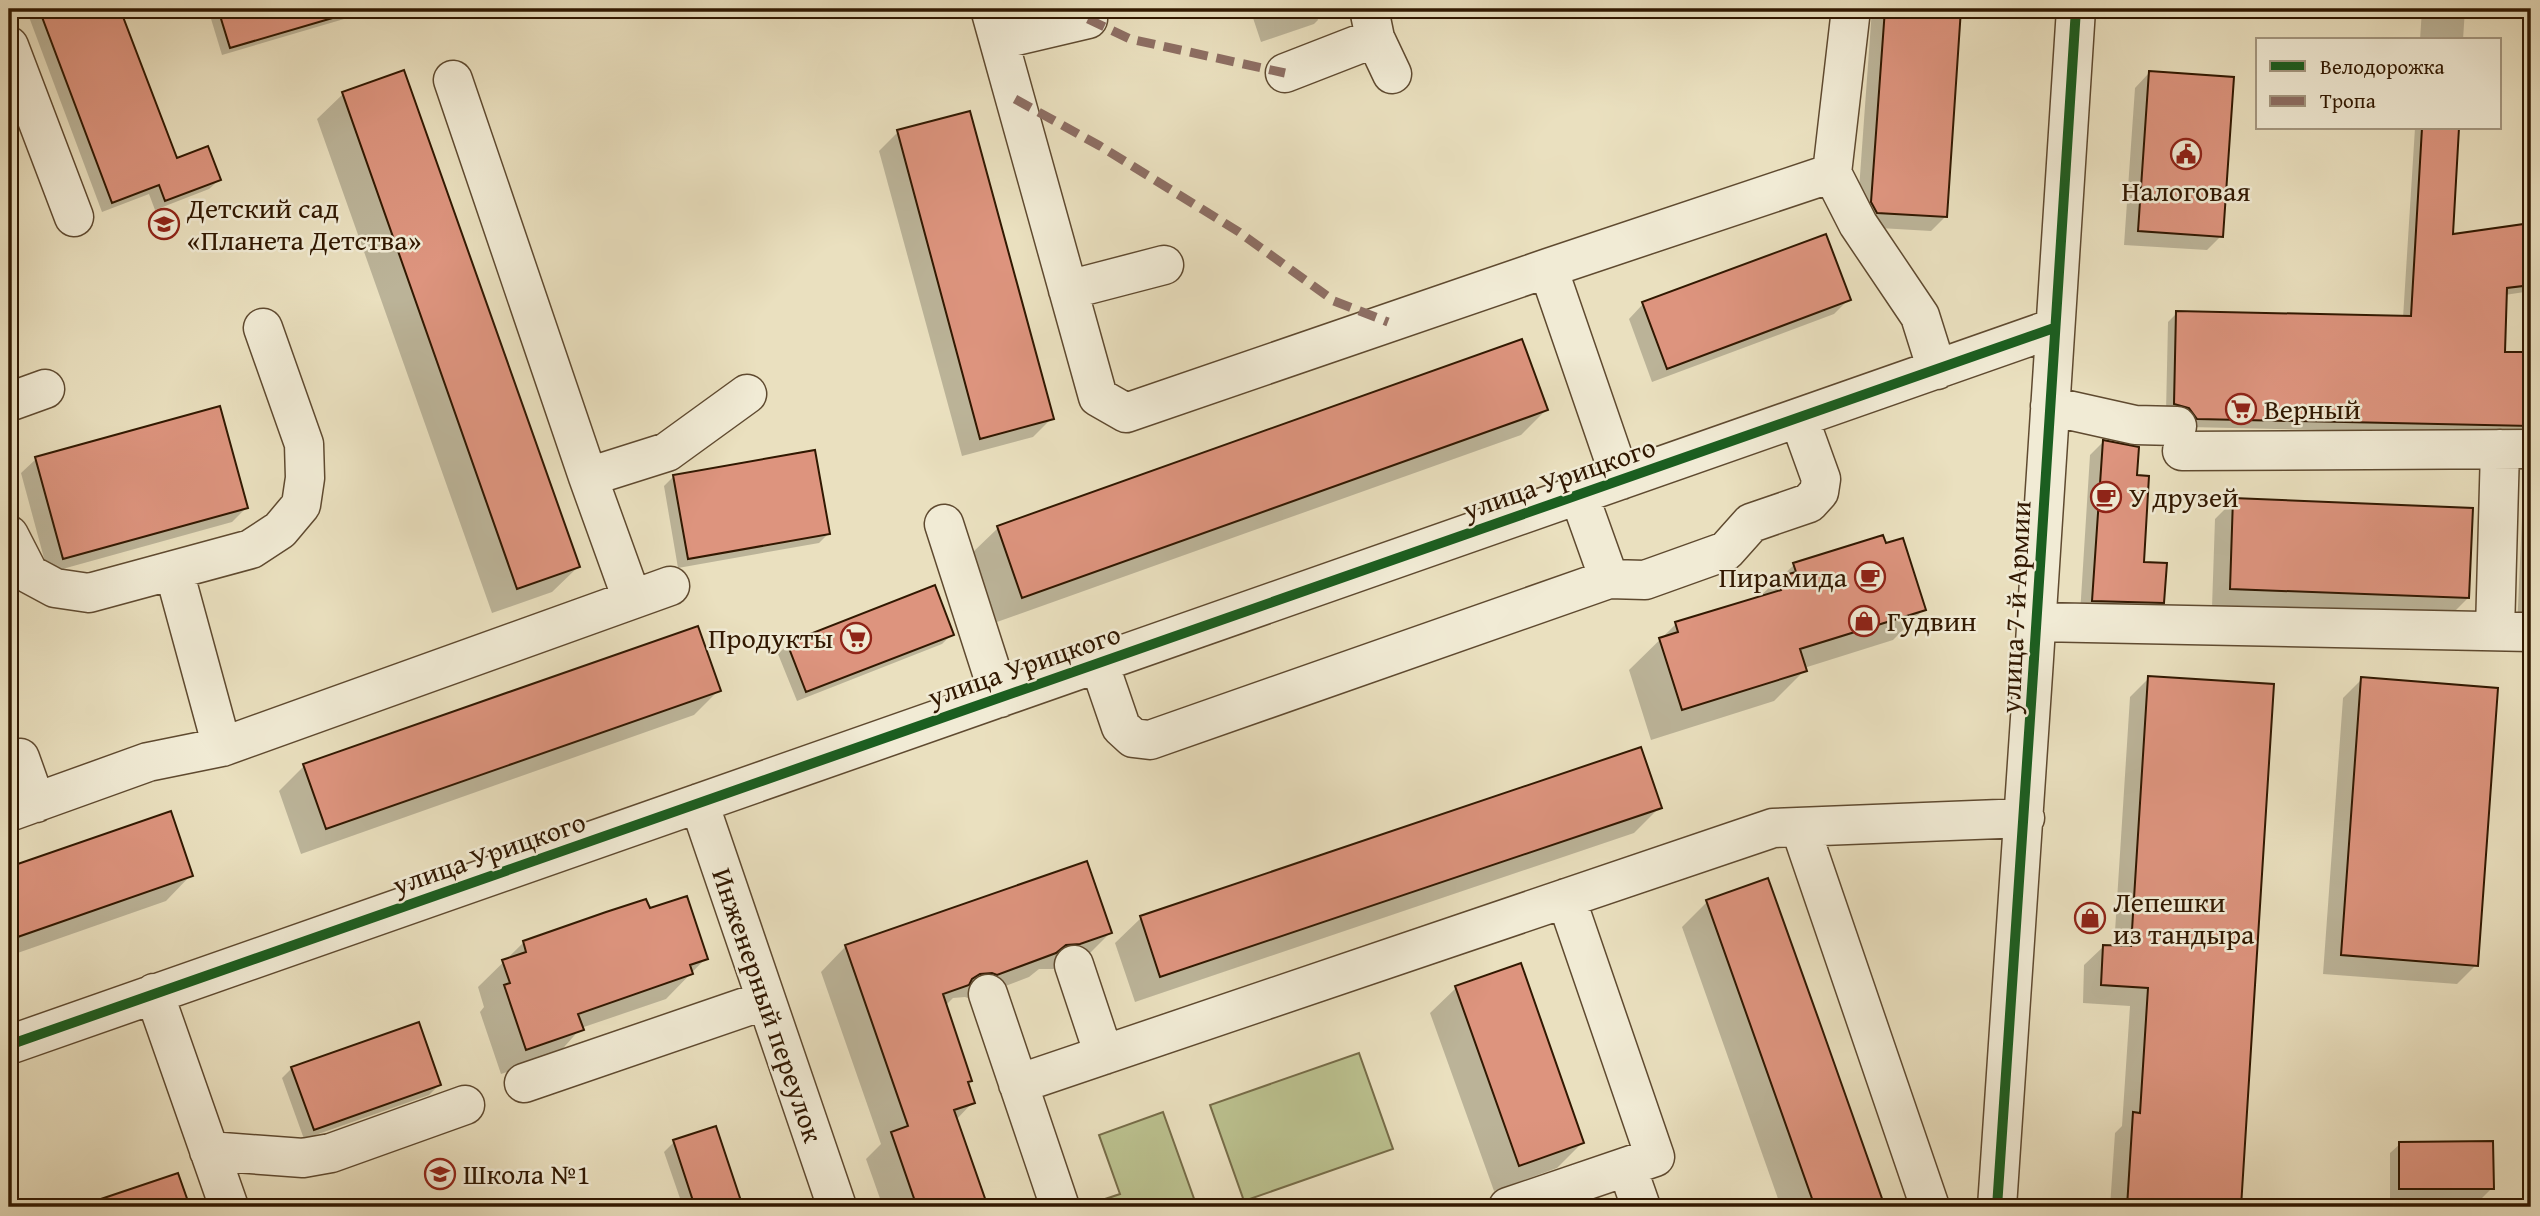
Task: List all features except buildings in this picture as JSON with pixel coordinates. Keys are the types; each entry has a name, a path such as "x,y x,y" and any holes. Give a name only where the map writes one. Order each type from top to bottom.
{"street":[{"path":"1851,9 1832,173 1858,224 1920,316 1937,370"},
{"name":"улица 7-й Армии","path":"1997,1207 2025,818 2076,9"},
{"path":"1088,19 994,24 1098,397 1126,413 1832,173"},
{"path":"1285,73 1372,23 1392,74"},
{"path":"9,46 74,217"},
{"path":"453,80 632,599"},
{"path":"1068,290 1164,265"},
{"path":"1548,268 1621,480"},
{"path":"9,535 29,574 55,588 89,593 251,549 280,530 301,505 305,478 304,444 263,328"},
{"name":"улица Урицкого","path":"9,1045 2054,328"},
{"path":"9,402 46,388"},
{"path":"588,477 667,452 747,394"},
{"path":"2037,622 2513,631 2516,449 2180,438 2050,406"},
{"path":"1099,663 1122,727 1133,738 1150,740 1609,579 1645,580 1726,551 1751,523 1809,503 1819,492 1821,479 1799,418"},
{"path":"1579,495 1609,579"},
{"path":"944,524 1000,698"},
{"path":"174,571 222,747"},
{"path":"20,758 22,807 148,762 222,747 670,586"},
{"name":"Инженерный переулок","path":"699,803 766,1000 825,1204"},
{"path":"1018,1084 1773,828 2025,818"},
{"path":"1800,827 1930,1207"},
{"path":"1508,1207 1655,1157 1566,898"},
{"path":"1074,965 1104,1055"},
{"path":"154,993 229,1207"},
{"path":"988,994 1060,1207"},
{"path":"524,1083 766,1000"},
{"path":"209,1150 303,1158 331,1153 465,1105"},
{"path":"1627,1167 1641,1207"}],"green space":[{"path":"1359,1053 1393,1149 1244,1201 1210,1105"},
{"path":"1163,1112 1197,1207 1081,1207 1120,1194 1099,1135"}],"marked path":[{"path":"1088,19 1130,39 1285,73"},
{"path":"1015,99 1100,146 1239,232 1334,301 1388,322"}],"cycle path":[{"path":"1997,1207 2076,9"},
{"path":"9,1045 2054,328"}],"place":[{"name":"Налоговая","path":"2186,154"},
{"name":"Детский сад «Планета Детства»","path":"164,224"},
{"name":"Верный","path":"2241,409"},
{"name":"У друзей","path":"2106,497"},
{"name":"Пирамида","path":"1870,577"},
{"name":"Гудвин","path":"1864,621"},
{"name":"Продукты","path":"856,638"},
{"name":"Лепешки из тандыра","path":"2090,918"},
{"name":"Школа №1","path":"440,1174"}]}
